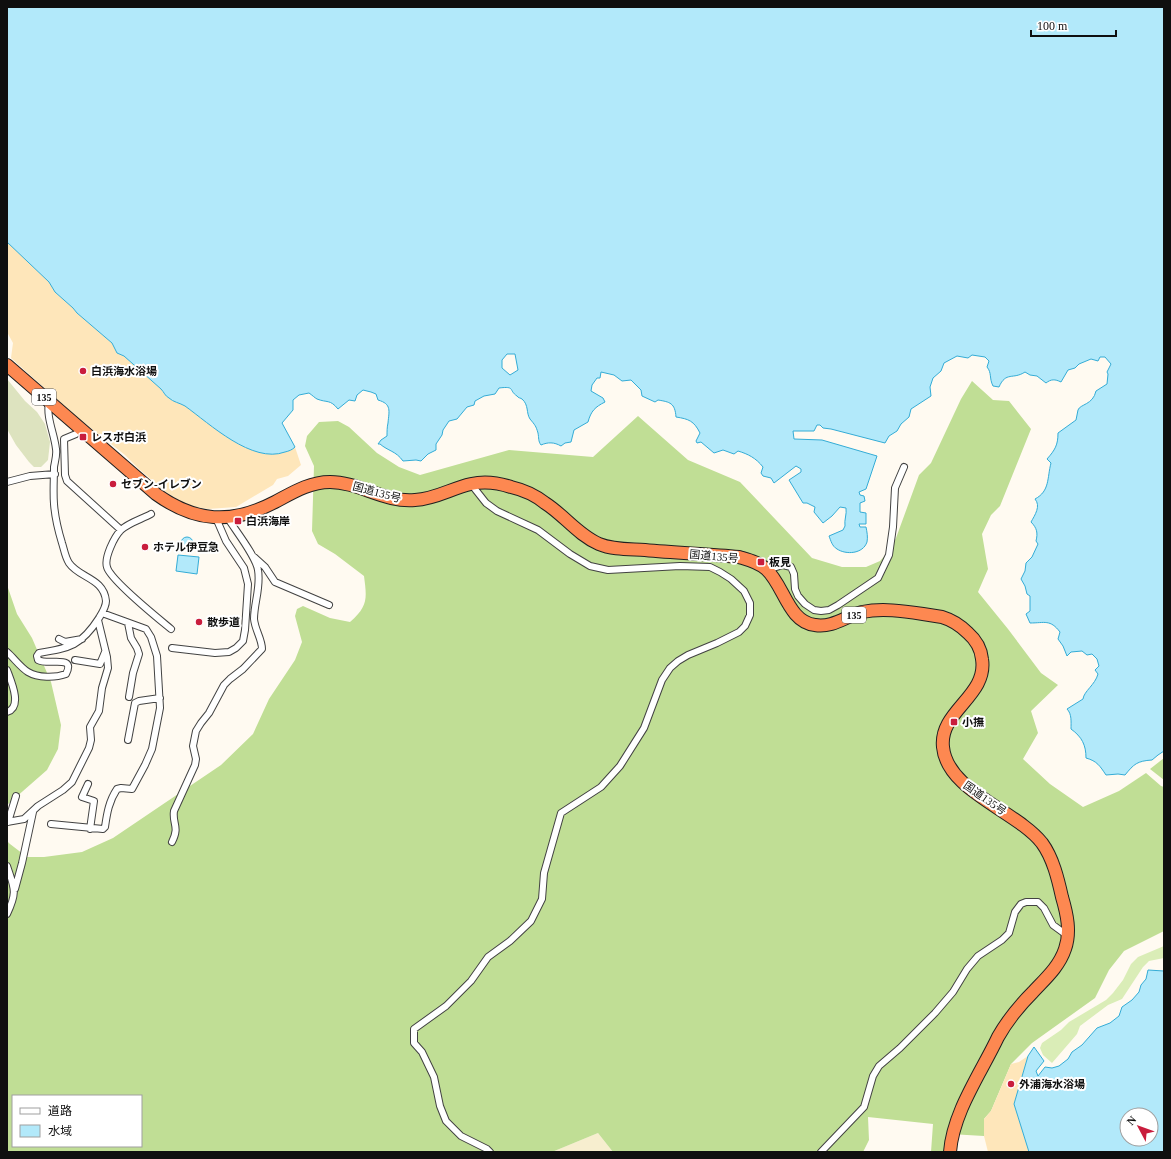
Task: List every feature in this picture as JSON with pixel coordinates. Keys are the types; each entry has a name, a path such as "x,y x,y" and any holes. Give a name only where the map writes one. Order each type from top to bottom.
{"highway":[{"name":"国道135号","path":"7,365 138,479 170,504 189,513 222,517 238,516 255,511 305,486 317,483 338,482 393,498 414,500 439,496 471,484 495,484 510,486 528,492 546,503 588,538 608,548 739,557 754,561 767,570 778,584 793,611 804,621 813,626 834,624 861,613 874,610 894,610 942,617 962,627 976,642 983,665 982,676 973,692 946,726 942,746 945,758 953,772 961,781 1030,831 1042,844 1053,864 1066,909 1068,936 1058,963 1049,975 1018,1008 998,1037 959,1117 953,1134 950,1152"}],"street":[{"path":"7,652 28,672 56,677 66,674 69,669 68,666 61,661 50,663 43,662 38,660 37,656 39,653 57,651 77,644 98,620 106,600 99,586 93,580 76,570 66,557 55,516 56,449 48,418 47,408 49,401"},
{"path":"81,429 76,434 64,439 65,475 67,481 121,530"},
{"path":"767,570 783,565 791,567 794,574 795,589 798,596 805,604 814,610 821,612 838,605 878,578 889,555 893,527 895,488 904,467"},
{"path":"7,482 30,476 55,474"},
{"path":"471,484 486,503 497,511 538,530 570,554 590,566 608,570 680,566 710,567 731,579 744,590 750,603 750,615 745,626 739,632 717,644 688,655 670,668 662,680 644,728 620,766 601,787 562,813 544,873 542,899 531,921 510,941 488,957 471,981 446,1006 414,1029 414,1043 422,1052 434,1077 440,1106 446,1121 461,1136 490,1152"},
{"path":"151,514 121,530 106,558 107,568 109,572 142,605 171,629"},
{"path":"222,517 252,556 265,567 275,582 329,605"},
{"path":"172,648 214,653 229,652 243,641 248,584 244,568 226,541 222,517"},
{"path":"172,842 176,832 174,811 188,784 195,765 196,759 193,746 196,731 211,711 224,685 243,669 262,649 254,620 258,597 259,572 252,556"},
{"path":"51,824 90,829 103,829 105,827 109,806 117,789 132,789 137,782 152,749 160,708 160,698 157,656 151,637 146,630 102,613"},
{"path":"16,796 8,822 24,819 38,806 63,790 72,782 89,748 90,727 99,710 102,688 108,668 106,652 98,620"},
{"path":"128,623 131,638 139,654 128,697"},
{"path":"59,639 65,642 82,639"},
{"path":"75,660 100,664 106,652"},
{"path":"7,670 16,697 13,708 7,712"},
{"path":"128,740 135,703 160,698"},
{"path":"88,784 82,797 94,801 90,829"},
{"path":"7,914 22,863 33,812"},
{"path":"7,866 15,889"},
{"path":"821,1152 864,1107 873,1076 879,1066 900,1048 935,1013 953,992 967,969 978,956 1002,940 1009,933 1015,912 1021,904 1026,902 1038,902 1044,908 1053,926 1068,936"}],"shaded area":[{"path":"598,1133 613,1152 552,1152"}],"green space":[{"path":"7,379 25,401 37,412 45,424 50,442 48,460 41,467 34,467 29,462 16,445 7,429"},
{"path":"972,381 993,400 1009,401 1031,429 1000,506 991,515 982,534 988,569 978,592 1041,673 1058,685 1031,711 1038,733 1023,759 1050,784 1083,807 1119,791 1146,773 1164,787 1164,931 1124,951 1109,970 1095,998 1032,1043 1011,1064 991,1111 984,1119 984,1136 950,1134 946,1152 931,1152 933,1124 868,1117 869,1140 863,1152 613,1152 598,1133 552,1152 7,1152 7,841 27,857 44,857 82,852 113,838 221,765 253,734 269,699 295,660 302,642 295,616 297,609 303,606 330,618 350,622 360,611 365,602 366,596 364,576 335,554 318,544 312,531 314,466 305,446 307,436 319,422 338,421 349,427 377,453 399,467 420,475 509,450 593,457 638,416 688,460 740,482 812,558 842,567 866,567 880,561 889,551 896,538 919,475 931,463 961,399"},
{"path":"7,585 17,614 32,638 51,682 61,725 58,749 47,770 7,805"},
{"path":"1164,758 1164,780 1150,769"},
{"path":"1164,946 1164,958 1149,961 1143,967 1122,999 1108,1005 1080,1026 1077,1034 1052,1063 1043,1055 1040,1048 1042,1043 1061,1030 1069,1022 1106,1000 1123,980 1131,964 1138,957"}],"sand":[{"name":"白浜海水浴場","path":"7,242 49,282 55,292 112,343 117,353 124,356 161,389 172,401 185,406 219,432 245,447 259,452 272,454 292,450 295,447 301,465 288,476 277,479 273,485 236,507 208,509 196,507 184,503 167,493 125,455 78,418 11,358 13,343 7,332"},
{"name":"外浦海水浴場","path":"1028,1056 1014,1104 1029,1152 988,1152 984,1136 984,1119 991,1111 1011,1064 1019,1062"}],"water":[{"path":"7,7 1164,7 1164,751 1152,760 1143,761 1136,764 1125,775 1106,775 1098,764 1086,758 1083,742 1071,729 1069,711 1067,709 1083,699 1085,693 1097,678 1098,674 1095,670 1099,666 1097,659 1092,654 1087,655 1082,651 1071,652 1067,656 1058,639 1060,632 1050,623 1030,623 1026,614 1030,611 1030,596 1027,594 1021,579 1025,571 1026,563 1032,557 1038,544 1036,541 1037,536 1035,526 1031,522 1037,508 1037,502 1035,499 1040,496 1046,488 1051,463 1047,459 1056,447 1058,433 1076,420 1079,408 1090,402 1096,391 1107,384 1107,372 1111,364 1105,357 1100,357 1098,361 1091,359 1079,364 1075,368 1068,370 1061,382 1053,380 1046,383 1037,376 1030,375 1025,372 1007,377 999,387 993,386 987,367 989,361 985,357 972,355 968,358 957,356 944,363 941,371 933,378 930,387 931,396 911,409 909,417 901,424 897,431 889,436 885,443 823,428 820,425 817,425 814,431 793,431 794,439 822,440 877,456 866,489 859,492 860,495 864,496 865,501 860,503 860,512 866,513 866,524 859,524 860,527 866,527 867,542 862,549 849,553 837,549 829,536 843,530 845,526 846,508 840,507 823,523 814,512 815,507 807,503 803,503 789,480 801,472 801,469 796,466 774,483 771,478 763,476 761,473 763,467 758,461 748,455 738,451 734,454 723,450 714,453 701,442 697,443 696,441 700,433 696,426 691,421 676,417 671,404 658,400 655,402 642,396 641,390 631,380 622,381 614,375 601,372 600,378 597,378 592,385 591,391 603,398 605,402 594,410 588,422 574,430 571,442 565,443 561,446 551,443 541,445 537,429 529,417 527,406 524,401 514,394 510,388 499,388 495,394 484,396 475,401 474,405 467,407 457,419 449,421 436,444 436,450 428,454 421,461 403,461 395,453 378,444 387,436 389,408 386,404 378,400 376,394 363,390 357,395 355,401 349,400 338,409 330,402 317,399 309,393 299,395 293,400 293,410 282,423 295,447 292,450 272,454 259,452 245,447 219,432 185,406 172,401 161,389 124,356 117,353 112,343 55,292 49,282 7,242","holes":["507,354 515,354 518,370 510,375 502,368 502,360"]},
{"path":"189,537 192,538 192,548 185,549 182,548 181,541 182,538"},
{"path":"178,555 199,557 197,574 176,571"},
{"path":"1148,970 1164,971 1164,1152 1029,1152 1014,1104 1028,1056 1034,1047 1044,1061 1036,1071 1038,1076 1045,1067 1052,1068 1059,1066 1068,1059 1072,1052 1082,1045 1097,1028 1110,1023 1119,1016 1122,1007 1132,1000 1139,992 1141,985 1146,979"}],"place":[{"name":"白浜海水浴場","path":"83,371"},
{"name":"レスポ白浜","path":"83,437"},
{"name":"セブン-イレブン","path":"113,484"},
{"name":"白浜海岸","path":"238,521"},
{"name":"ホテル伊豆急","path":"145,547"},
{"name":"板見","path":"761,562"},
{"name":"散歩道","path":"199,622"},
{"name":"小撫","path":"954,722"},
{"name":"外浦海水浴場","path":"1011,1084"}]}
